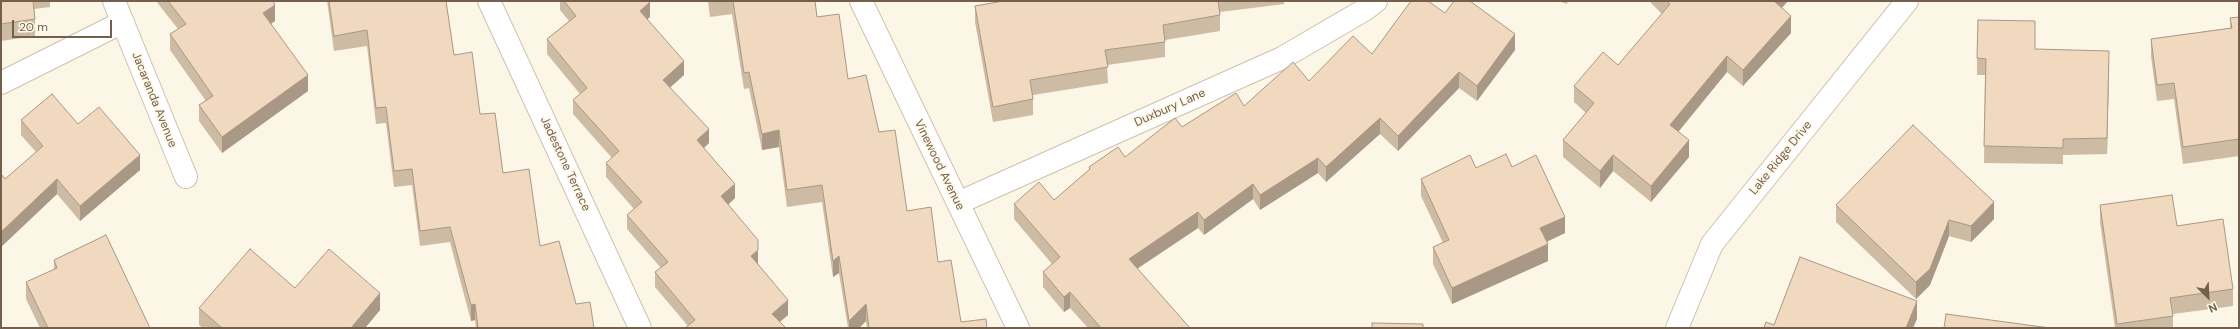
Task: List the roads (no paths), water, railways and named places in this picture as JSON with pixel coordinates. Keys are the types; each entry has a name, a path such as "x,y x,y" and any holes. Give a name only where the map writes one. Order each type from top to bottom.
{"street":[{"name":"Jacaranda Avenue","path":"114,1 186,177"},
{"name":"Jadestone Terrace","path":"489,1 640,328"},
{"name":"Vinewood Avenue","path":"861,1 1018,328"},
{"name":"Duxbury Lane","path":"958,203 1282,58 1366,9 1376,1"},
{"name":"Lake Ridge Drive","path":"1677,328 1712,244 1906,1"},
{"path":"1,83 123,22"}]}
